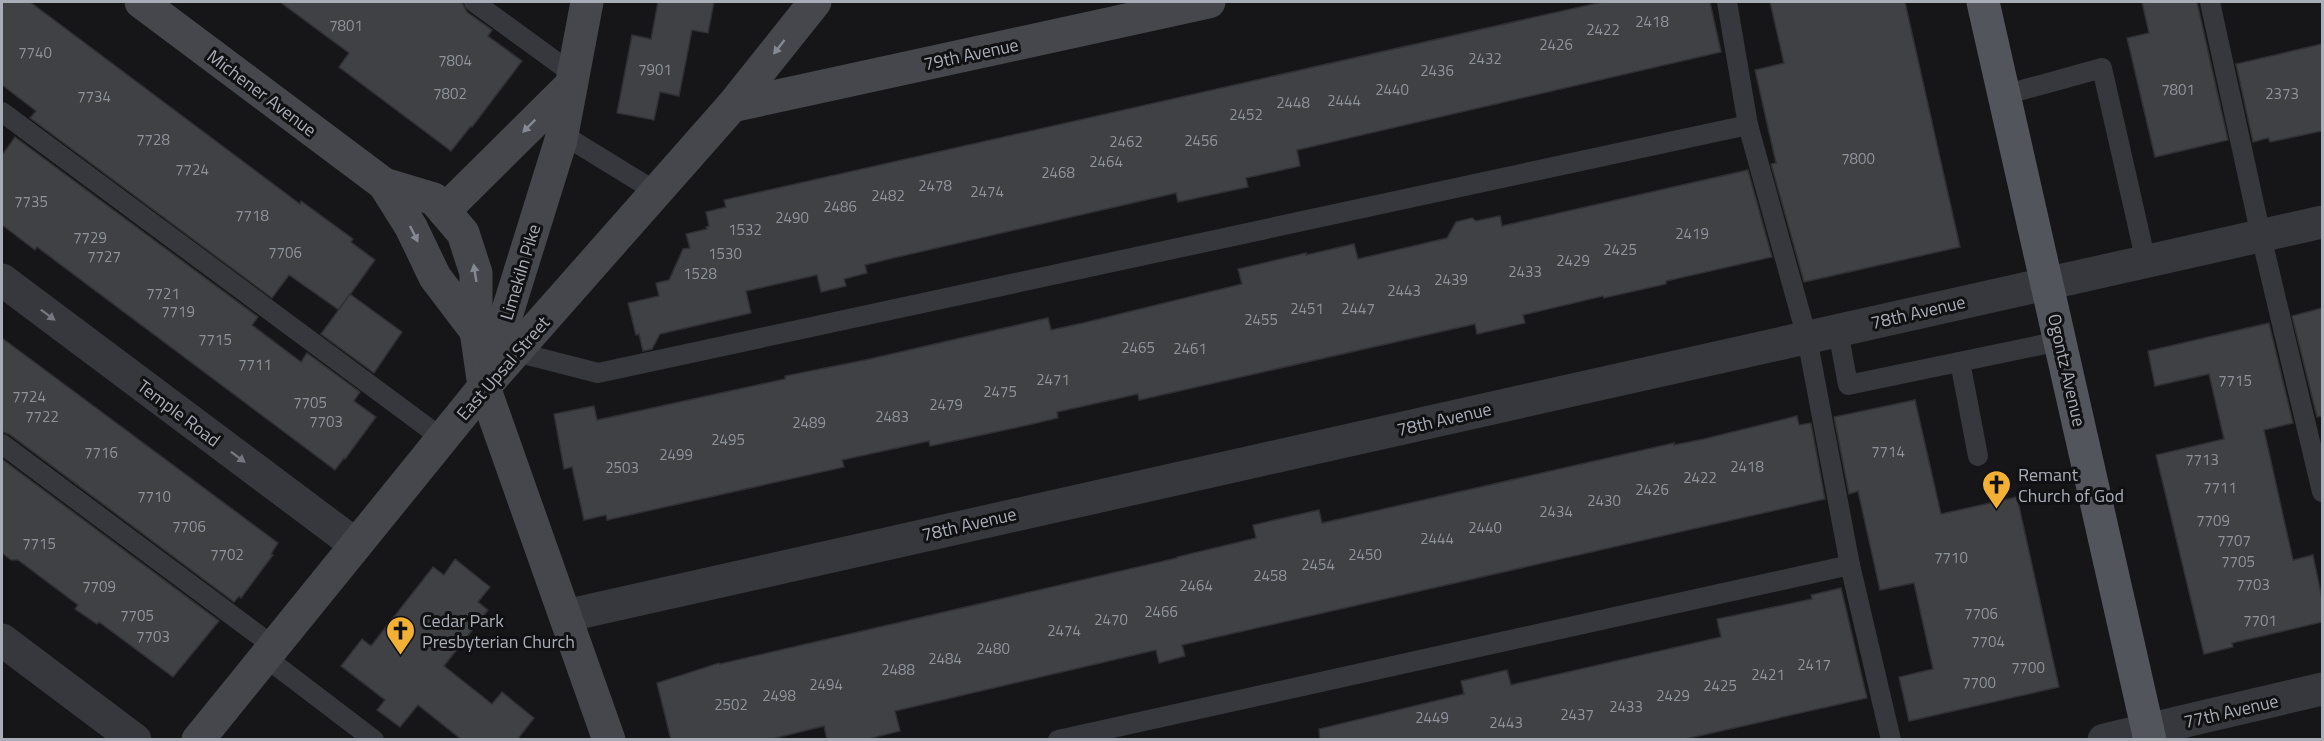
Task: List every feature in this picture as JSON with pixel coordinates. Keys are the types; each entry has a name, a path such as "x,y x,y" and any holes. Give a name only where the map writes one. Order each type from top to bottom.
{"main road":[{"name":"Ogontz Avenue","path":"1983,2 2149,735"}],"street":[{"name":"Michener Avenue","path":"141,2 384,184 434,199 463,233 476,273 476,331 484,387"},
{"name":"Limekiln Pike","path":"484,387 562,134 587,2"},
{"name":"East Upsal Street","path":"198,740 484,387 658,193 732,106 815,2"},
{"name":"79th Avenue","path":"732,106 1209,2"},
{"path":"444,211 572,80"},
{"name":"Michener Avenue","path":"384,184 411,227 435,278 476,331"},
{"name":"78th Avenue","path":"565,616 2322,222"},
{"name":"Temple Road","path":"2,280 356,545"},
{"path":"484,387 609,740"},
{"path":"2,640 135,740"},
{"name":"77th Avenue","path":"2104,740 2149,735 2322,689"}],"lane":[{"path":"474,2 572,80"},
{"path":"1728,2 1748,126 1822,334 1848,385 2060,341"},
{"path":"2214,2 2261,236 2318,452 2322,492"},
{"path":"2004,94 2102,68 2146,262"},
{"path":"2,112 443,439"},
{"path":"516,352 598,373 1748,126"},
{"path":"562,134 658,193"},
{"path":"1822,334 1850,565 1891,740"},
{"path":"1960,362 1978,456"},
{"path":"2,444 269,651 374,740"},
{"path":"1058,740 1850,565"}],"building":[{"path":"2,2 30,2 300,204 301,201 353,239 351,242 375,260 339,310 289,275 272,298 30,118 36,111 2,85"},
{"path":"280,2 462,2 467,12 492,30 488,36 522,61 451,151 339,67 349,53"},
{"path":"658,2 714,2 708,33 692,30 679,96 660,92 654,120 617,113 632,35 651,39"},
{"path":"1602,2 1710,2 1721,52 1297,150 1300,166 1246,178 1248,187 1178,202 1176,193 865,265 867,273 844,279 846,286 821,292 817,275 746,291 751,313 660,334 652,349 643,351 639,334 636,335 628,303 659,296 656,283 669,280 683,249 690,248 686,234 707,229 706,227 709,226 706,212 726,207 724,200"},
{"path":"1770,2 1905,2 1960,247 1804,282 1771,164 1776,163 1755,70 1784,63"},
{"path":"2142,2 2197,2 2228,140 2155,157 2127,38 2149,33"},
{"path":"2322,44 2322,131 2270,142 2268,138 2253,142 2236,64"},
{"path":"15,137 258,317 252,325 301,362 307,353 360,392 354,401 376,417 335,470 37,247 35,250 2,225 2,155"},
{"path":"1748,170 1772,257 1666,281 1666,284 1523,315 1525,323 1477,334 1475,324 1139,400 1138,394 1057,412 1058,418 930,446 929,441 842,460 844,467 607,520 606,515 584,520 572,467 564,469 554,414 594,406 597,420 1048,318 1051,330 1242,284 1238,269 1306,253 1306,255 1354,244 1358,259 1447,238 1456,222 1472,218 1476,221 1500,216 1502,226"},
{"path":"350,294 402,332 374,373 321,334"},
{"path":"2322,308 2322,416 2317,417 2292,316"},
{"path":"2269,323 2293,423 2264,430 2293,560 2313,555 2322,599 2322,622 2232,643 2233,647 2204,654 2156,455 2224,439 2209,374 2155,386 2148,351"},
{"path":"2,338 278,543 271,554 273,555 241,598 239,596 234,602 9,434 2,432"},
{"path":"1915,400 1941,514 2017,497 2059,687 1909,721 1899,677 1933,669 1914,583 1880,590 1858,491 1849,494 1834,417"},
{"path":"1797,416 1799,425 1811,423 1825,499 1182,645 1185,656 1159,663 1156,650 895,711 900,731 864,740 827,740 824,726 768,740 671,740 657,683 719,663 1256,538 1253,525 1319,510 1322,523 1674,443 1674,445 1704,439"},
{"path":"2,459 219,621 173,677 99,622 97,624 75,609 78,605 18,560 11,560 2,553"},
{"name":"Cedar Park Presbyterian Church","path":"455,559 490,587 478,602 488,610 444,666 492,704 502,692 534,718 517,740 462,740 418,705 400,727 377,710 385,700 341,666 362,639 371,646 433,567 444,575"},
{"path":"1841,588 1867,698 1681,740 1320,740 1319,729 1464,694 1461,681 1507,670 1511,685 1721,637 1717,619 1812,599 1811,595"}],"place":[{"name":"Remant Church of God","path":"1997,510"},
{"name":"Cedar Park Presbyterian Church","path":"401,656"}]}
